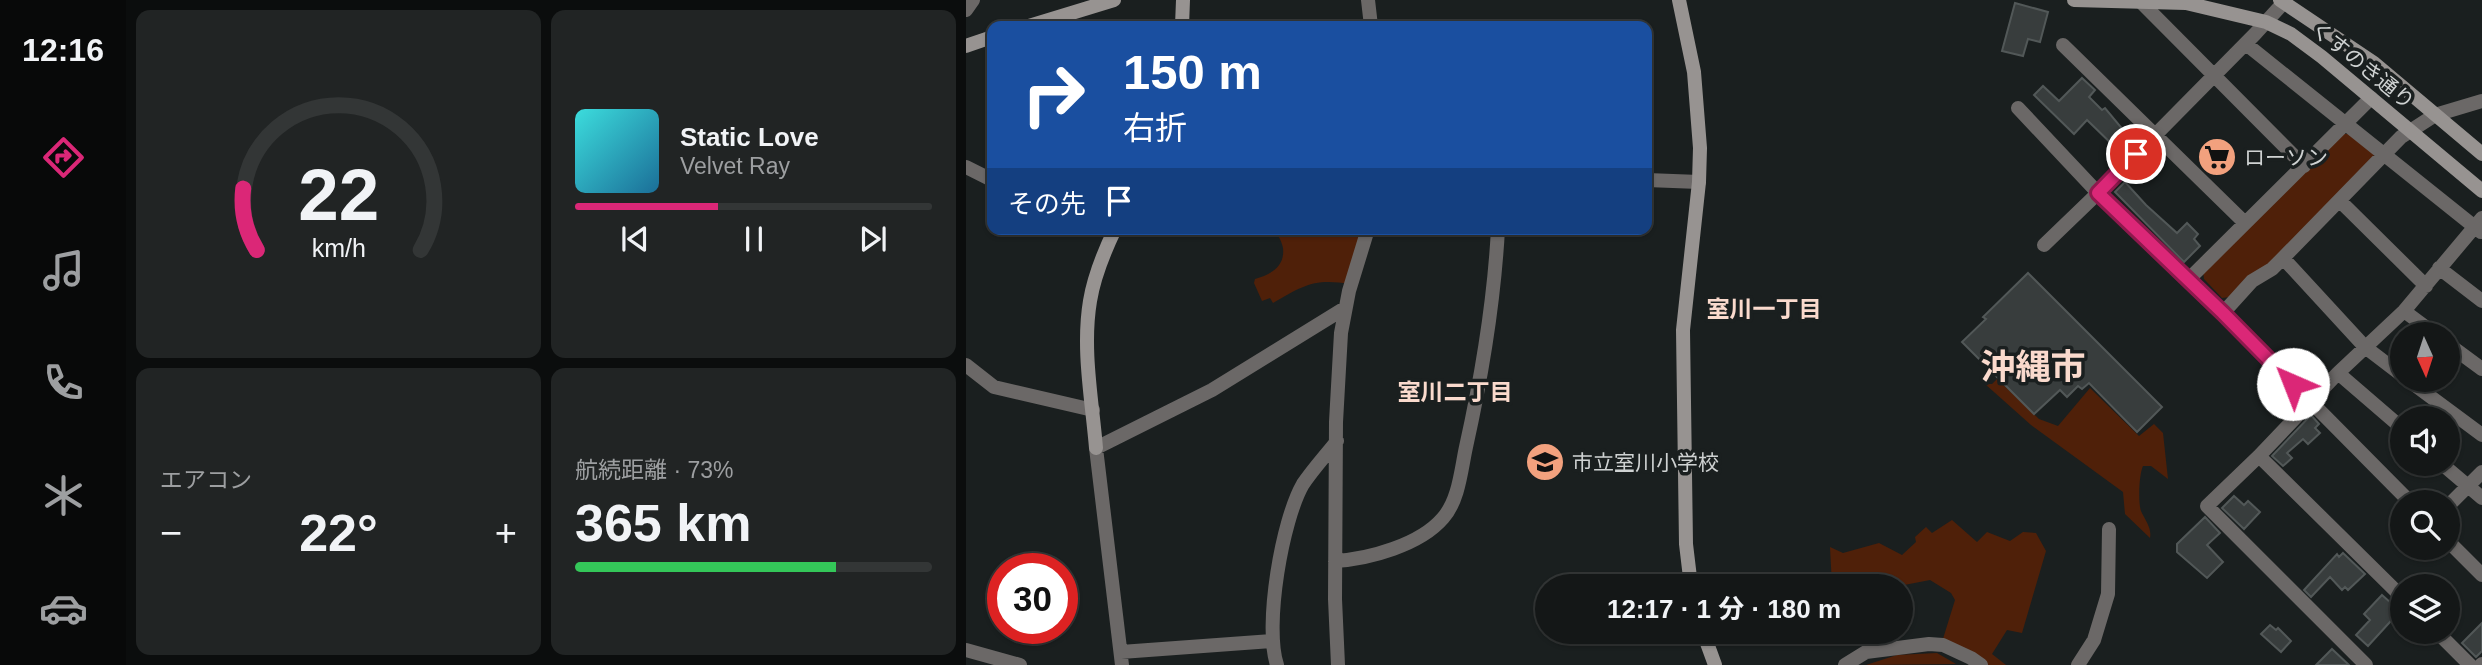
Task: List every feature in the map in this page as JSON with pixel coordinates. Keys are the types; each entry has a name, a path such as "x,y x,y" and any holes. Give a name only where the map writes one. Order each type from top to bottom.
{"street":[{"path":"966,10 973,0"},
{"path":"1045,21 1114,0"},
{"path":"1182,21 1183,0"},
{"path":"1367,0 1370,21"},
{"path":"1679,0 1698,109 1699,182 1684,330 1686,544 1690,574"},
{"name":"くすのき通り","path":"2074,0 2186,3 2266,22 2305,43 2482,191"},
{"path":"2140,1 2304,166"},
{"path":"2044,245 2246,44 2284,1"},
{"name":"くすのき通り","path":"2284,1 2374,63 2482,154"},
{"path":"966,46 987,39"},
{"path":"2246,44 2479,226 2404,311 2338,373 2207,506 2366,665"},
{"path":"2063,45 2245,223"},
{"path":"2188,280 2371,99"},
{"path":"2223,313 2252,281 2283,258 2411,130 2435,115 2482,101"},
{"path":"2018,108 2098,193 2223,313 2398,490"},
{"path":"966,167 987,178"},
{"path":"1652,180 1699,182"},
{"path":"2340,201 2426,286"},
{"path":"1112,235 1090,301 1088,342 1096,448 1121,659 1272,641"},
{"path":"1338,665 1335,561 1341,334 1345,308 1366,235"},
{"path":"1335,561 1365,558 1399,546 1429,530 1443,518 1452,503 1480,383 1496,275 1498,235"},
{"path":"2283,258 2365,347 2390,366"},
{"path":"2440,268 2482,301"},
{"path":"1096,448 1212,390 1345,308"},
{"path":"2404,311 2419,322"},
{"path":"2460,353 2482,369"},
{"path":"966,365 994,387 1093,410"},
{"path":"2338,373 2390,418"},
{"path":"2424,392 2482,435"},
{"path":"1277,665 1273,652 1272,616 1286,530 1303,484 1337,441"},
{"path":"2259,456 2390,585"},
{"path":"2460,493 2482,472"},
{"path":"2456,476 2482,498"},
{"path":"2078,665 2094,640 2108,594 2109,529"},
{"path":"2460,553 2482,575"},
{"path":"1707,644 1715,665"},
{"path":"1845,665 1866,652 1929,644 1943,645 1981,665"},
{"path":"2449,644 2470,665"},
{"path":"966,650 1020,665"}],"shaded area":[{"path":"2343,134 2350,134 2373,153 2375,160 2269,266 2230,297 2222,298 2204,279 2203,271"},
{"path":"1277,235 1365,236 1351,284 1310,284 1273,303 1270,298 1262,301 1254,283 1255,279 1279,265 1283,255"},
{"path":"1997,379 2039,419 2058,426 2090,388 2139,436 2154,424 2163,433 2168,479 2151,466 2143,466 2141,475 2140,507 2149,527 2150,538 2125,514 2123,492 2031,425 1985,384 1992,384"},
{"path":"1952,520 1977,542 1987,532 2010,541 2023,532 2036,533 2046,551 2022,633 2007,630 1992,654 2006,665 1986,665 1942,642 1955,600 1951,593 1930,580 1913,583 1913,574 1831,574 1830,547 1843,553 1879,543 1902,555 1916,542 1915,537 1926,527 1932,533"},
{"path":"1937,653 1956,664 1866,665 1897,655"}],"building":[{"path":"2015,3 2048,12 2040,42 2028,39 2023,56 2002,51"},
{"path":"2082,78 2095,90 2089,97 2102,110 2105,108 2124,131 2127,128 2134,136 2119,151 2087,120 2074,134 2034,95 2043,86 2059,101"},
{"path":"2125,182 2177,233 2187,223 2198,234 2194,239 2200,246 2184,262 2115,192"},
{"path":"2028,273 2162,407 2137,432 2089,383 2082,389 2078,386 2067,397 2060,390 2034,414 1962,342 1986,319 1983,317"},
{"path":"2311,415 2319,424 2315,428 2320,433 2308,444 2303,439 2287,453 2292,458 2283,466 2272,456"},
{"path":"2234,496 2244,505 2248,501 2260,512 2244,529 2222,508"},
{"path":"2205,517 2220,533 2207,545 2223,562 2207,578 2177,552 2177,544"},
{"path":"2343,553 2365,574 2348,590 2345,587 2342,590 2330,577 2311,597 2304,590 2337,554 2339,557"},
{"path":"2382,595 2390,602 2390,622 2368,646 2356,635 2370,620 2364,614"},
{"path":"2482,623 2482,651 2476,657 2462,643"},
{"path":"2270,625 2276,630 2278,628 2291,641 2281,652 2261,634"},
{"path":"2332,649 2349,665 2316,665"}],"place":[{"name":"ローソン","path":"2217,157"},
{"name":"市立室川小学校","path":"1545,462"}],"district":[{"name":"室川一丁目","path":"1764,309"},
{"name":"沖縄市","path":"2033,366"},
{"name":"室川二丁目","path":"1455,392"}],"route":[{"path":"2136,154 2098,193 2293,384"}]}
